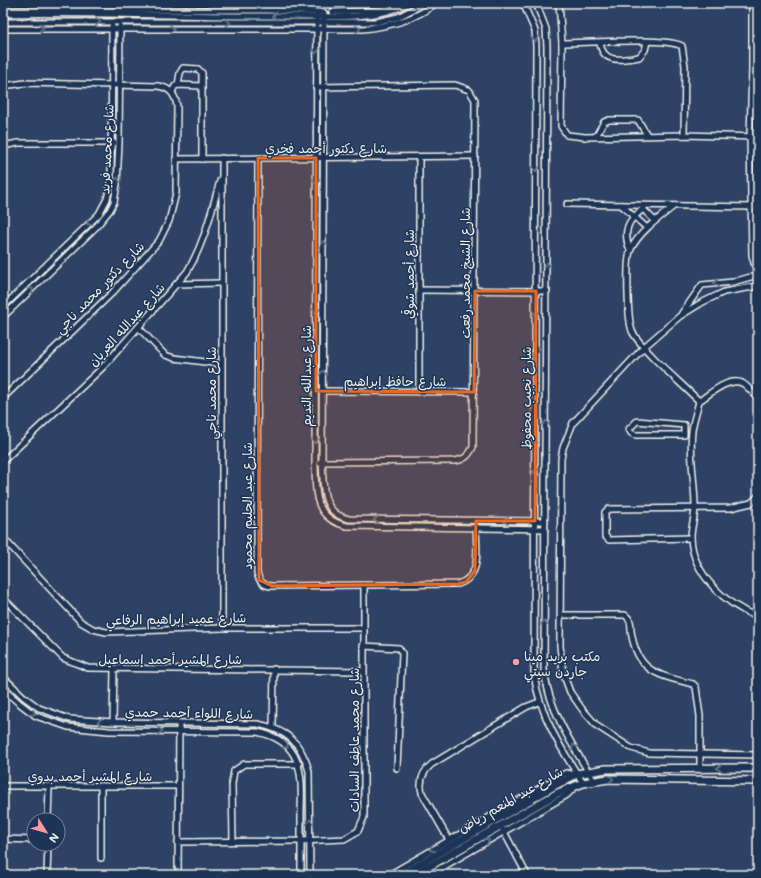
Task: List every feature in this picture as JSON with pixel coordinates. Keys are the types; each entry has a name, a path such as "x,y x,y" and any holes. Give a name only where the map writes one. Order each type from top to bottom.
{"street":[{"path":"122,9 129,3"},
{"path":"112,12 120,15 378,14 398,9 410,3"},
{"path":"3,29 112,25 120,22 324,26 376,22 398,17 425,3"},
{"path":"324,26 363,29 379,27 407,20 419,15 436,3"},
{"name":"شارع نجيب محفوظ","path":"523,3 534,31 536,46 534,664 539,702 553,734 577,775 580,784"},
{"name":"شارع نجيب محفوظ","path":"536,3 546,29 548,47 545,521 546,684 554,709 594,781"},
{"path":"559,3 562,43 561,126 570,136 684,135 758,137"},
{"path":"752,3 755,70 750,137 752,255 757,268 754,276 758,285 735,289 706,300 680,316 644,347 582,412 574,423 562,448 561,459 562,615 560,646 565,682 582,709 598,726 638,751 649,754 758,755"},
{"path":"324,14 381,10 399,4"},
{"path":"3,10 112,12 122,9 266,10 317,14"},
{"name":"شارع محمد فريد","path":"3,317 96,227 110,210 116,193 119,143 120,15 122,9"},
{"path":"3,14 75,12"},
{"name":"شارع محمد فريد","path":"3,307 91,222 104,206 111,182 112,12"},
{"name":"شارع عبدالله النديم","path":"317,14 315,462 318,503 322,512 329,519 338,524 358,526 545,529"},
{"name":"شارع عبدالله النديم","path":"324,14 322,462 326,500 334,513 341,517 358,520 545,521"},
{"path":"3,22 112,25 120,28 250,30 316,26"},
{"path":"562,43 647,42 675,44 684,48 684,135"},
{"path":"600,43 604,55 609,58 639,57 645,50 647,42"},
{"path":"3,86 25,83 158,86 166,88 172,92 175,86 178,85 181,70 184,68 198,69 202,73 202,159"},
{"name":"شارع الشيخ محمد رفعت","path":"315,462 460,461 471,453 473,447 475,290 475,100 470,90 464,87 449,84 316,87"},
{"path":"178,85 202,86"},
{"name":"شارع دكتور محمد ناجي","path":"3,398 113,292 159,241 169,221 176,193 177,106 176,98 172,92"},
{"path":"596,136 604,122 609,120 638,120 647,135"},
{"path":"3,146 18,143 119,143"},
{"name":"شارع دكتور أحمد فخري","path":"176,159 475,156"},
{"name":"شارع أحمد شوقي","path":"419,157 419,392"},
{"name":"شارع محمد ناجي","path":"222,158 222,628"},
{"name":"شارع عبد الحليم محمود","path":"258,158 256,573 259,580 268,586 458,584 466,582 475,571 476,520"},
{"name":"شارع عبدالله العريان","path":"3,461 103,367 177,284 197,256 204,239 222,174"},
{"path":"567,204 644,207 752,207"},
{"path":"620,205 633,218 647,228"},
{"path":"630,250 647,228 674,206"},
{"path":"644,207 633,218 626,232 630,250 627,305 629,324 633,333 644,347 700,401"},
{"path":"644,207 655,221"},
{"path":"680,316 702,285 733,282 754,276"},
{"path":"733,282 735,289"},
{"path":"177,284 221,283"},
{"path":"419,290 547,291"},
{"path":"138,328 165,355 174,358 221,364"},
{"path":"758,398 742,383 734,382 726,383 700,401 692,431 692,471 695,508 691,538 694,553 705,579 720,594 737,607 758,617"},
{"name":"شارع حافظ إبراهيم","path":"316,391 474,392"},
{"path":"637,421 683,424 684,430 683,436 635,435 631,433 630,429 637,421"},
{"path":"684,430 692,431"},
{"path":"691,538 609,540 605,536 605,514 609,509 730,508 751,503 758,496"},
{"name":"شارع عميد إبراهيم الرفاعي","path":"3,538 81,622 93,628 113,632 222,628 364,628"},
{"name":"شارع محمد عاطف السادات","path":"178,842 310,841 344,839 358,831 362,825 364,817 364,585"},
{"name":"شارع المشير أحمد إسماعيل","path":"3,598 63,658 88,668 114,670 274,669 363,671"},
{"path":"562,615 625,615 630,620 634,646 641,662 659,676 693,684 697,689 700,716 700,768"},
{"path":"363,646 398,648 402,653 397,768"},
{"path":"273,727 274,669"},
{"path":"113,722 114,670"},
{"name":"شارع اللواء أحمد حمدي","path":"3,677 24,697 39,708 54,715 69,719 113,722 258,724 273,727 299,746 305,758 309,776 310,875"},
{"name":"شارع اللواء أحمد حمدي","path":"3,689 36,716 68,727 103,731 238,731 268,734 286,745 293,752 299,764 301,774 301,875"},
{"path":"449,840 422,793 421,787 423,774 432,764 526,707 539,702"},
{"path":"178,875 179,723"},
{"path":"233,841 232,783 234,771 244,764 299,764"},
{"name":"شارع عبد المنعم رياض","path":"401,875 554,786 577,775 588,772 623,768 758,768"},
{"path":"389,875 566,773 577,775"},
{"name":"شارع عبد المنعم رياض","path":"414,875 447,855 503,829 558,793 580,784 594,781 623,779 758,781"},
{"name":"شارع المشير أحمد بدوي","path":"3,786 178,786"},
{"path":"101,786 101,858"},
{"path":"48,812 49,787"},
{"path":"429,875 503,829 527,875"},
{"path":"3,839 26,840"},
{"path":"47,875 48,852"}],"highlighted area":[{"path":"258,158 316,158 316,391 474,392 475,291 536,291 535,521 476,521 475,571 466,582 458,584 272,586 259,580"}],"place":[{"name":"مكتب بريد مينا جاردن سيتي","path":"516,662"}]}
